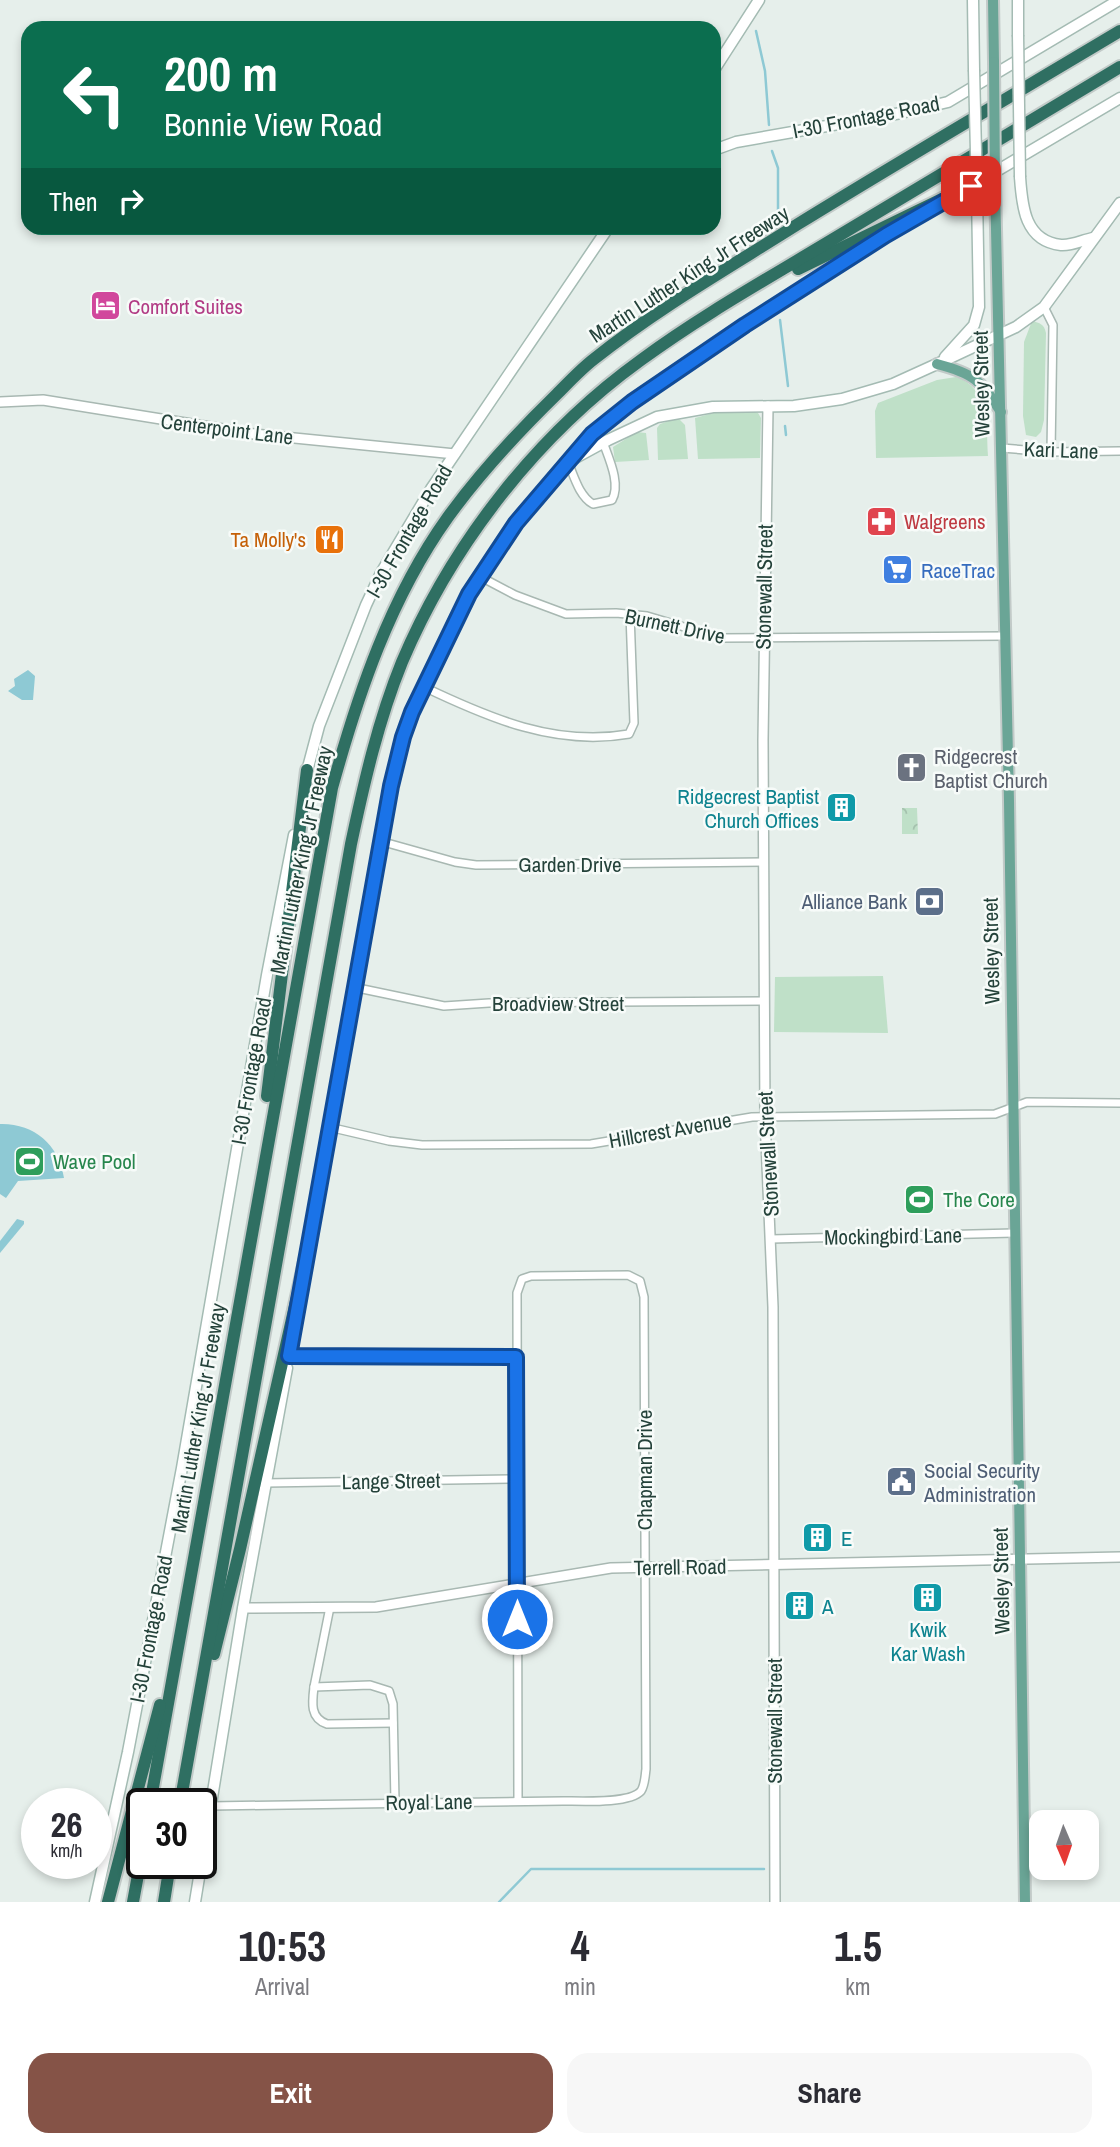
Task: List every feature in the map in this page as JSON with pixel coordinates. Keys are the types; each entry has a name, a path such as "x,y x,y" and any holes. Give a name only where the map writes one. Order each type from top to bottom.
{"highway":[{"name":"Martin Luther King Jr Freeway","path":"153,1788 332,788 359,695 406,589 448,517 523,426 593,360 666,307 818,212 1120,31"},
{"path":"183,1788 346,869 364,782 402,664 421,622 482,522 544,446 582,408 642,358 731,301 1120,67"},
{"path":"731,301 974,190"},
{"path":"254,1216 307,770"},
{"path":"188,1760 240,1549 306,1257"},
{"path":"108,1902 182,1623"},
{"path":"133,1902 137,1879"},
{"path":"164,1902 168,1879"}],"main road":[{"path":"721,59 759,0"},
{"path":"937,364 956,348 974,325 979,307 974,190 972,0"},
{"name":"Wesley Street","path":"993,0 1025,1902"},
{"path":"1018,0 1022,205 1029,226 1041,239 1063,245 1093,238"},
{"name":"I-30 Frontage Road","path":"721,147 736,142 948,102 1119,0"},
{"path":"214,1788 243,1608 380,841 403,737 424,687 479,576 516,523 568,461 592,434 632,402 698,355 886,235 974,190 1120,98"},
{"path":"568,461 657,417 713,407 768,406 842,399 893,384 937,364 1029,319 1044,307 1120,202"},
{"name":"I-30 Frontage Road","path":"95,1902 128,1752 182,1468 267,975 307,770 319,726 381,573 455,454 602,235"},
{"path":"937,364 972,376 984,386 1001,412"},
{"path":"195,1902 199,1879"}],"street":[{"path":"1044,307 1053,324 1051,452"},
{"name":"Centerpoint Lane","path":"0,402 43,400 254,434 455,454"},
{"name":"Stonewall Street","path":"768,406 764,639 764,1001 765,1117 771,1239 775,1902"},
{"path":"568,461 587,501 593,504 612,500 616,492 614,478 603,442"},
{"name":"Kari Lane","path":"1002,448 1051,452 1120,451"},
{"name":"Burnett Drive","path":"479,576 515,595 559,613 647,616 721,638 1005,635"},
{"path":"424,687 515,725 542,733 608,737 629,734 634,723 630,614"},
{"name":"Garden Drive","path":"380,841 455,862 477,865 764,862"},
{"name":"Broadview Street","path":"354,987 444,1006 488,1003 764,1001"},
{"name":"Hillcrest Avenue","path":"329,1127 389,1141 422,1145 592,1143 738,1118 995,1114 1027,1102 1120,1103"},
{"name":"Mockingbird Lane","path":"771,1239 1014,1233"},
{"name":"Chapman Drive","path":"516,1357 517,1288 522,1279 531,1276 628,1275 640,1281 644,1297 646,1769 642,1788"},
{"path":"289,1356 516,1357 518,1801"},
{"name":"Lange Street","path":"266,1483 517,1479"},
{"name":"Terrell Road","path":"243,1608 376,1607 611,1568 1120,1557"},
{"path":"330,1607 314,1687 313,1711 322,1723 393,1723"},
{"path":"314,1687 370,1685 383,1687 391,1695 395,1802"},
{"name":"Royal Lane","path":"217,1806 621,1799 631,1797 642,1788"}],"green space":[{"path":"1032,321 1041,324 1046,333 1044,420 1041,432 1036,437 1026,435 1023,416 1024,342"},
{"path":"956,377 975,390 981,399 986,421 988,456 876,458 875,411 878,403 937,380"},
{"path":"717,412 758,413 761,418 760,458 698,459 695,418"},
{"path":"678,418 685,425 688,459 658,460 657,428 660,424"},
{"path":"637,432 646,433 649,460 615,462 613,447"},
{"path":"902,808 917,808 918,834 902,834"},
{"path":"883,976 888,1033 774,1032 775,977"}],"water":[{"path":"28,670 35,676 33,700 22,700 8,691 15,686 14,679"},
{"name":"Wave Pool","path":"0,1124 23,1127 42,1138 57,1155 64,1178 18,1181 6,1198 0,1194"},
{"path":"17,1219 24,1221 24,1224 0,1253 0,1241"}],"waterway":[{"path":"756,31 765,71 769,125"},
{"path":"772,151 778,168 778,219"},
{"path":"780,320 788,386"},
{"path":"785,426 786,435"},
{"path":"499,1902 531,1869 764,1869"}],"place":[{"name":"Comfort Suites","path":"105,306"},
{"name":"Walgreens","path":"881,521"},
{"name":"Ta Molly's","path":"329,539"},
{"name":"RaceTrac","path":"898,570"},
{"name":"Ridgecrest Baptist Church","path":"911,768"},
{"name":"Ridgecrest Baptist Church Offices","path":"842,808"},
{"name":"Alliance Bank","path":"930,901"},
{"name":"Wave Pool","path":"30,1161"},
{"name":"The Core","path":"920,1199"},
{"name":"Social Security Administration","path":"901,1482"},
{"name":"E","path":"818,1538"},
{"name":"Kwik Kar Wash","path":"928,1597"},
{"name":"A","path":"799,1606"}],"route":[{"path":"517,1619 516,1357 289,1356 380,841 403,737 412,712 479,576 516,523 592,434 698,355 886,235 971,186"}]}
